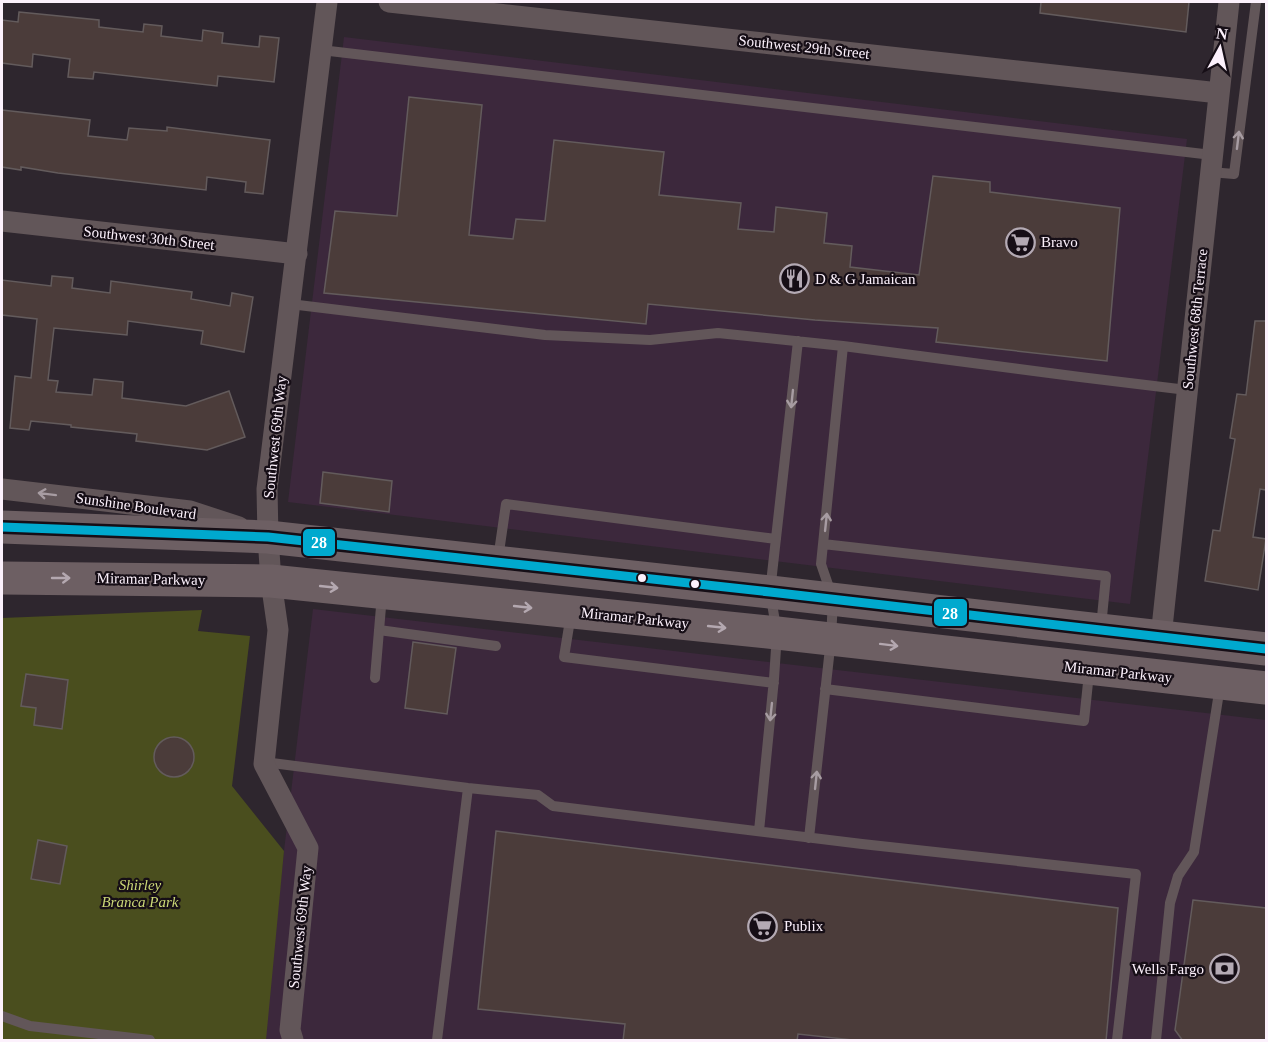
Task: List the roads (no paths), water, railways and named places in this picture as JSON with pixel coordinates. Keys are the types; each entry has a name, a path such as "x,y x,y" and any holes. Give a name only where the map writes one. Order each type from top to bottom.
{"main road":[{"path":"2,527 268,537 1266,649"},
{"name":"Miramar Parkway","path":"2,578 271,581 777,633 1266,688"}],"street":[{"name":"Southwest 69th Way","path":"293,1041 290,1030 308,848 264,762 278,630 271,581 267,489 327,2"},
{"name":"Southwest 29th Street","path":"389,2 1219,93"},
{"name":"Southwest 68th Terrace","path":"1161,637 1229,2"},
{"name":"Southwest 30th Street","path":"2,221 297,254"},
{"name":"Sunshine Boulevard","path":"2,489 190,511 268,537"}],"lane":[{"path":"321,50 1211,163 1234,174 1256,2"},
{"path":"290,304 545,335 650,340 718,333 843,346 1187,390"},
{"path":"759,831 777,633 770,592 798,341"},
{"path":"809,838 831,639 833,599 821,564 843,346"},
{"path":"498,562 506,504 776,539"},
{"path":"823,544 1106,576 1101,630"},
{"path":"375,678 382,592"},
{"path":"572,612 564,657 774,683"},
{"path":"379,630 496,646"},
{"path":"825,689 1084,721 1090,668"},
{"path":"1156,1041 1170,903 1178,876 1194,852 1221,683"},
{"path":"264,762 538,795 553,806 809,838 1136,874 1117,1041"},
{"path":"437,1041 468,788"},
{"path":"2,1016 30,1026 150,1041"}],"place":[{"name":"Bravo","path":"1020,242"},
{"name":"D & G Jamaican","path":"794,279"},
{"name":"Publix","path":"763,926"},
{"name":"Wells Fargo","path":"1225,969"}],"park label":[{"name":"Shirley Branca Park","path":"140,894"}]}
